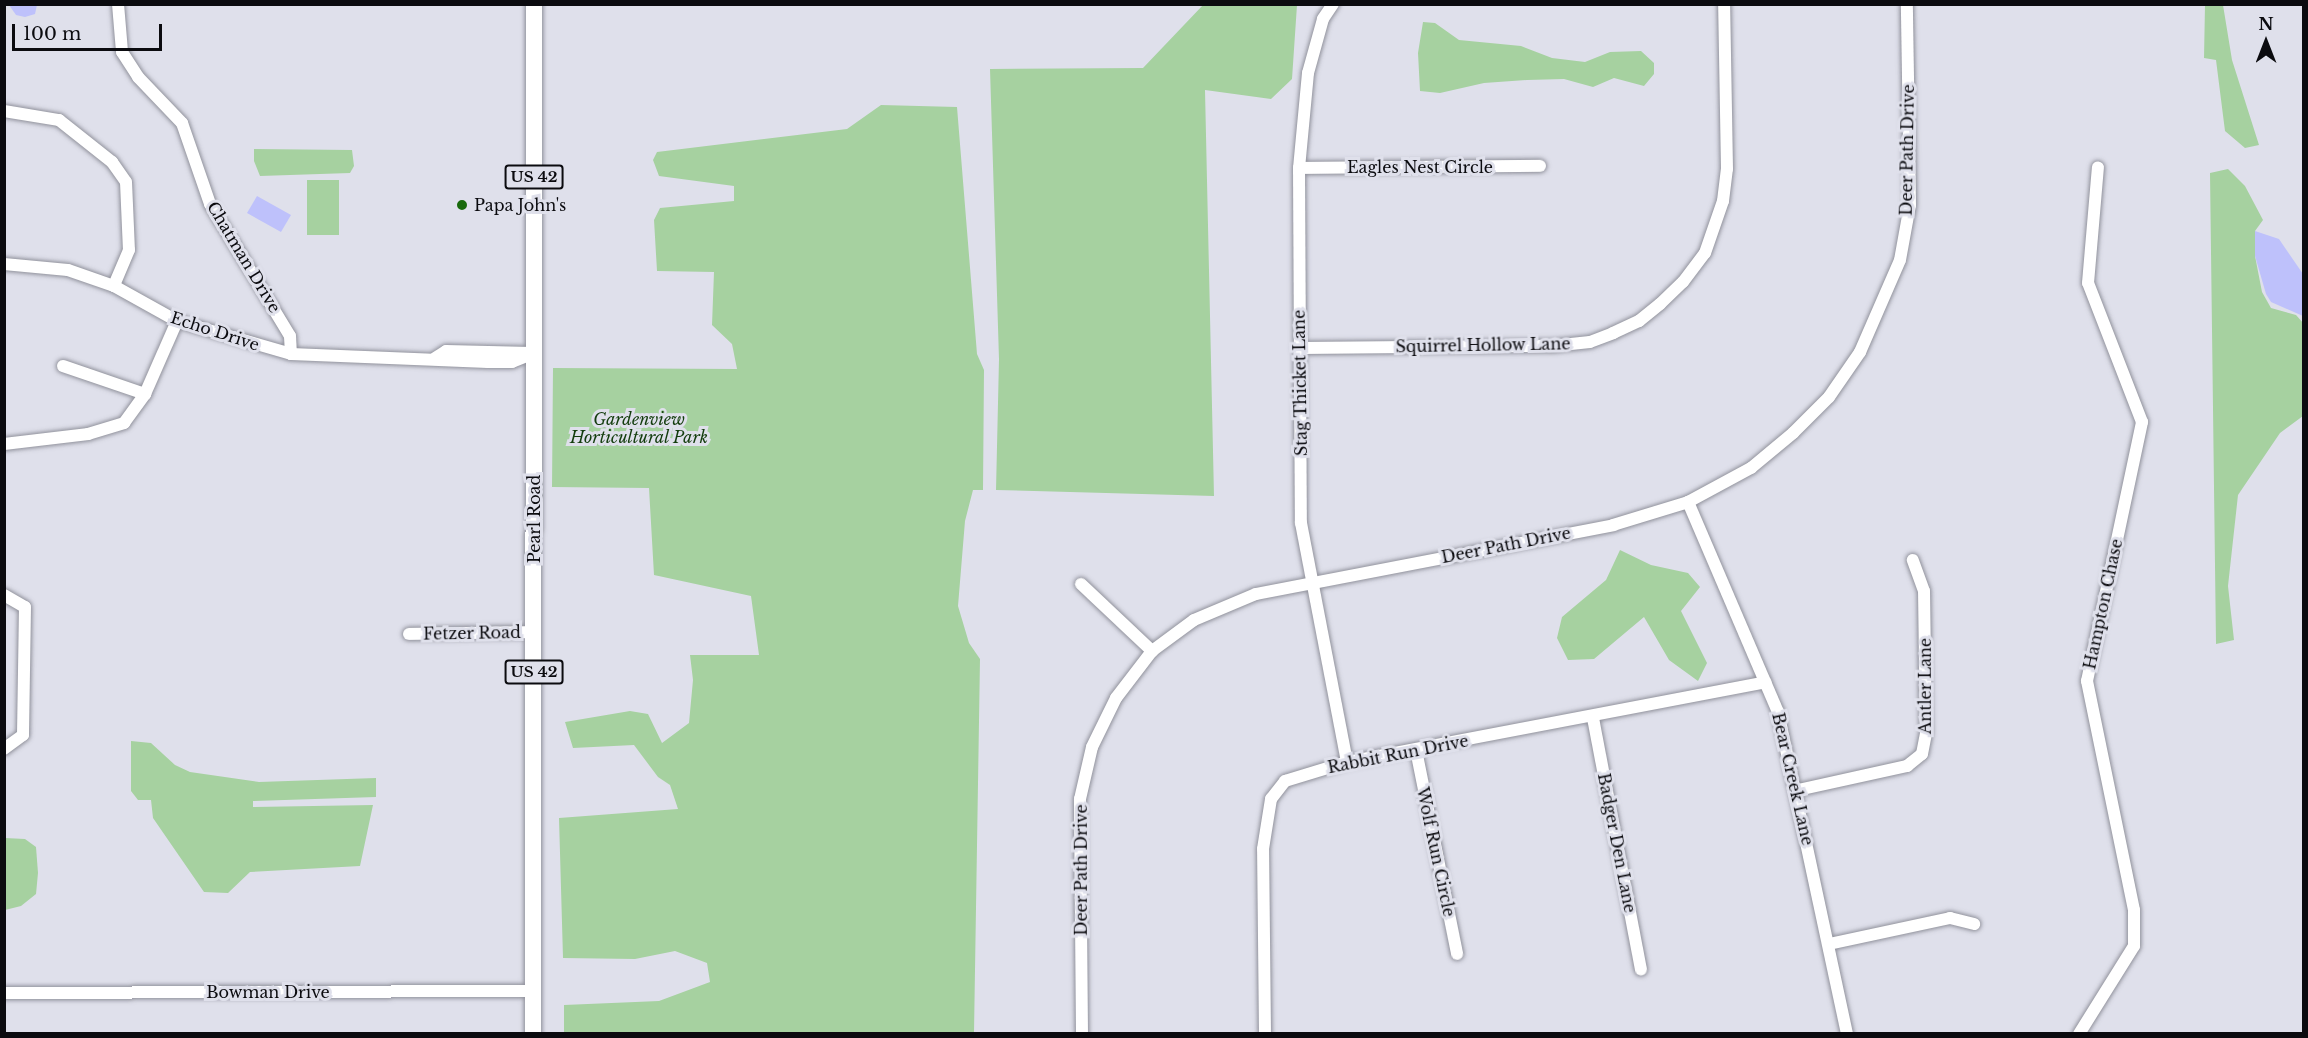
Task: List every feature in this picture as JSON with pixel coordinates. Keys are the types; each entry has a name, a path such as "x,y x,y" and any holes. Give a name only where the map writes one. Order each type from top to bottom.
{"main road":[{"name":"Pearl Road","path":"533,1034 534,4"}],"street":[{"name":"Chatman Drive","path":"118,4 122,52 138,77 182,123 210,204 290,336 291,354"},
{"name":"Stag Thicket Lane","path":"1333,4 1323,19 1308,73 1299,168 1301,523 1347,762"},
{"name":"Squirrel Hollow Lane","path":"1299,348 1571,344 1613,333 1639,321 1683,282 1704,253 1723,201 1727,169 1724,4"},
{"name":"Deer Path Drive","path":"1082,1034 1080,800 1092,747 1116,698 1152,651 1194,620 1256,594 1612,525 1688,502 1750,468 1829,397 1860,352 1884,303 1900,260 1910,206 1908,4"},
{"path":"4,111 59,120 112,162 126,182 129,250 114,286"},
{"name":"Eagles Nest Circle","path":"1299,168 1540,166"},
{"name":"Hampton Chase","path":"2079,1034 2134,946 2134,910 2087,681 2142,422 2088,283 2098,167"},
{"name":"Echo Drive","path":"4,264 68,270 114,286 177,321 291,354 435,358 446,351 534,353"},
{"path":"4,444 88,434 124,423 145,394 177,321"},
{"path":"63,366 145,394"},
{"name":"Bear Creek Lane","path":"1688,502 1778,712 1798,790 1847,1034"},
{"name":"Antler Lane","path":"1798,790 1907,766 1922,754 1926,733 1924,591 1913,560"},
{"path":"1081,584 1152,651"},
{"path":"4,595 25,608 23,735 4,749"},
{"name":"Fetzer Road","path":"409,634 534,632"},
{"name":"Rabbit Run Drive","path":"1265,1034 1263,849 1270,800 1285,781 1347,762 1593,718 1765,682"},
{"name":"Badger Den Lane","path":"1593,718 1641,969"},
{"name":"Wolf Run Circle","path":"1416,750 1457,954"},
{"path":"1829,944 1950,918 1974,924"},
{"name":"Bowman Drive","path":"4,993 532,991"}],"green space":[{"path":"1204,4 1297,5 1292,79 1271,99 1205,90 1214,496 996,490 999,359 990,69 1143,68"},
{"path":"2205,5 2223,5 2232,60 2259,145 2245,148 2225,131 2216,60 2204,58"},
{"path":"1423,22 1435,23 1459,40 1521,46 1552,58 1585,62 1610,52 1641,51 1654,63 1654,74 1644,86 1614,78 1593,87 1564,79 1484,83 1440,93 1420,91 1418,53"},
{"name":"Gardenview Horticultural Park","path":"881,105 957,107 977,354 984,370 983,490 973,490 965,521 958,606 969,643 980,659 974,1033 564,1033 564,1005 659,1001 710,982 707,963 675,951 635,959 563,958 559,818 678,809 670,785 658,777 634,745 573,748 565,722 630,711 648,714 662,743 689,723 693,680 690,655 759,655 751,596 654,575 649,488 552,487 553,368 737,369 732,344 712,325 714,272 657,271 654,220 660,208 734,201 734,186 659,176 653,160 657,152 847,129"},
{"path":"254,149 352,150 354,166 350,173 260,176 254,161"},
{"path":"2228,169 2245,186 2263,220 2255,231 2255,256 2262,292 2271,308 2296,315 2304,324 2303,416 2280,433 2238,495 2228,586 2234,640 2216,644 2210,173"},
{"path":"307,180 339,180 339,235 307,235"},
{"path":"1620,550 1651,565 1688,573 1700,587 1681,611 1707,663 1698,681 1669,660 1644,617 1594,659 1568,660 1557,638 1562,617 1606,580"},
{"path":"131,741 151,743 175,765 190,772 259,782 376,778 376,797 253,801 253,807 373,805 360,866 250,872 228,893 204,892 153,818 151,800 138,800 131,791"},
{"path":"5,838 25,839 36,847 38,873 36,894 21,906 5,910"}],"water":[{"path":"9,5 37,5 35,14 25,17 16,15"},
{"path":"257,196 291,215 281,232 247,213"},
{"path":"2255,231 2279,239 2303,274 2303,316 2271,302 2266,294 2255,256"}],"place":[{"name":"Papa John's","path":"462,205"}]}
